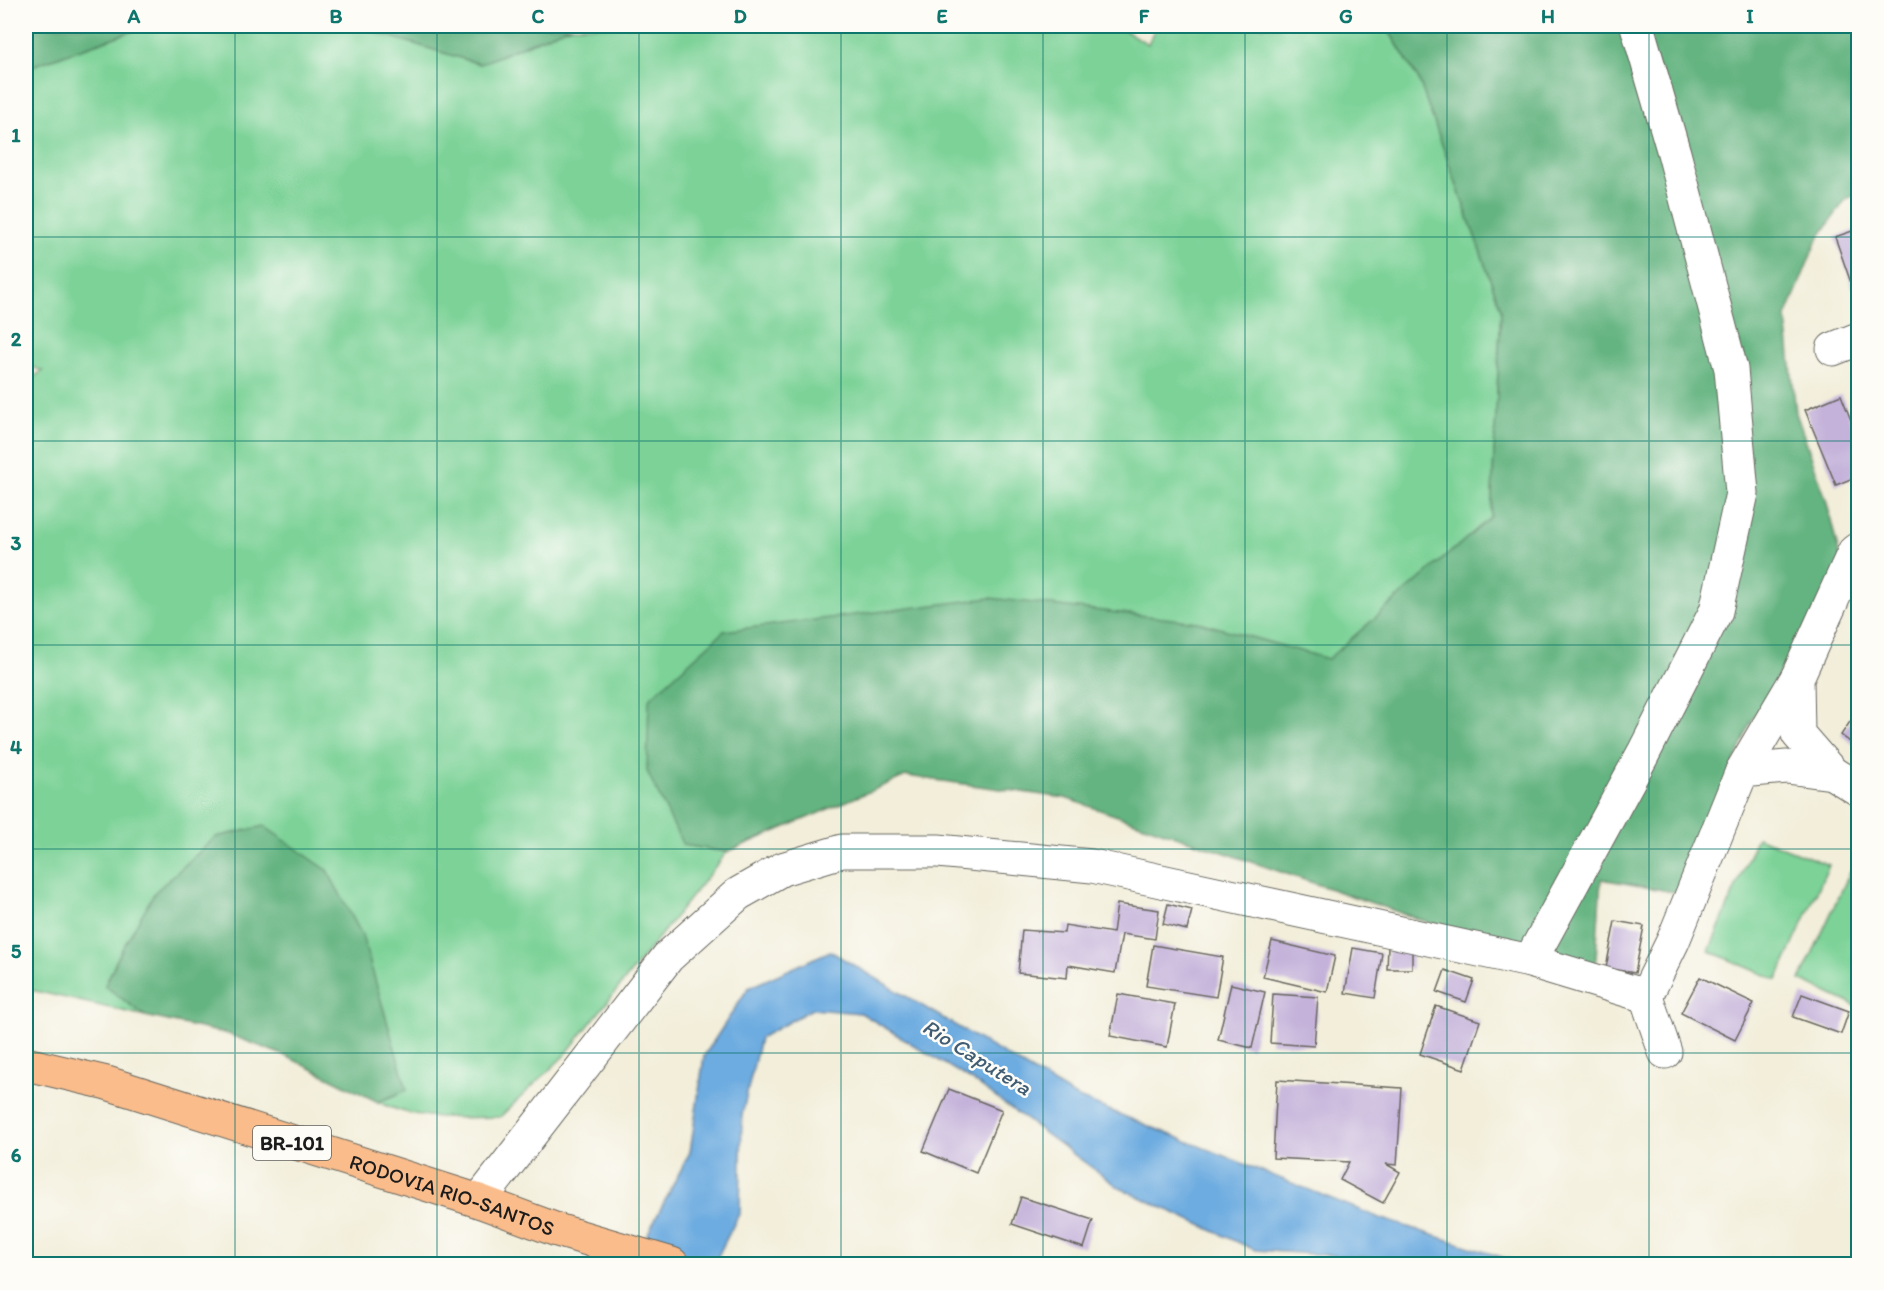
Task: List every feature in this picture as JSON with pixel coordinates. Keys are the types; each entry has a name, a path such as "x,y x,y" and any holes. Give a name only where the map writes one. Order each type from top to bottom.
{"highway":[{"name":"RODOVIA RIO-SANTOS","path":"26,1064 107,1083 479,1201 557,1230 672,1264"}],"street":[{"path":"1530,962 1716,611 1742,493 1731,369 1674,153 1637,26"},
{"path":"1665,1052 1646,996 1673,941 1742,771 1797,678 1854,552 1858,549"},
{"path":"1797,678 1798,734 1845,781"},
{"path":"1742,771 1787,767 1845,781"},
{"path":"479,1201 668,957 738,894 782,869 842,851 938,851 1092,866 1530,962 1646,996"}],"green space":[{"path":"26,26 147,26 26,68"},
{"path":"147,26 356,26 480,64 571,26 1117,26 1148,44 1156,26 1386,26 1419,80 1501,309 1491,517 1327,660 1198,622 683,845 727,852 565,1055 500,1117 438,1117 407,1112 378,1102 406,1090 216,837 155,893 121,951 105,985 145,1016 26,989 26,381 43,371 26,365 26,68"},
{"path":"356,26 571,26 480,64"},
{"path":"1386,26 1858,26 1858,194 1846,199 1816,242 1786,317 1796,413 1826,499 1842,566 1751,722 1679,893 1601,879 1595,974 1433,924 1065,798 906,776 727,852 683,845 647,771 649,699 724,631 990,598 1198,622 1328,659 1491,517 1501,309 1419,80"},
{"path":"264,826 327,870 362,935 407,1090 378,1102 288,1057 228,1034 145,1016 105,986 121,951 155,892 216,837"},
{"path":"1757,837 1829,865 1777,980 1709,951"},
{"path":"1858,855 1858,1007 1800,980"}],"water":[{"name":"Rio Caputera","path":"830,951 1076,1097 1380,1218 1523,1264 1414,1264 1412,1261 1255,1250 1120,1188 973,1081 861,1013 812,1009 760,1038 742,1115 740,1212 714,1264 632,1264 690,1152 704,1056 748,988"}],"building":[{"path":"1858,229 1858,303 1835,237"},
{"path":"1841,395 1858,438 1858,476 1836,485 1805,410"},
{"path":"1858,710 1858,748 1841,735"},
{"path":"1117,904 1159,910 1155,939 1122,934 1115,973 1068,965 1067,978 1018,973 1022,930 1064,933 1065,925 1113,933"},
{"path":"1168,904 1192,910 1187,930 1163,924"},
{"path":"1615,921 1644,926 1635,973 1606,968"},
{"path":"1272,941 1335,956 1327,992 1263,977"},
{"path":"1153,945 1223,957 1216,997 1146,986"},
{"path":"1388,947 1412,948 1412,969 1387,969"},
{"path":"1353,948 1382,953 1375,998 1345,993"},
{"path":"1445,970 1474,980 1466,1002 1437,992"},
{"path":"1700,977 1754,1003 1735,1040 1681,1013"},
{"path":"1231,984 1265,992 1252,1048 1218,1040"},
{"path":"1118,994 1175,1004 1167,1047 1110,1036"},
{"path":"1273,994 1318,997 1314,1046 1270,1043"},
{"path":"1802,994 1849,1011 1841,1034 1793,1017"},
{"path":"1436,1006 1480,1021 1464,1069 1420,1054"},
{"path":"1277,1080 1402,1088 1397,1165 1386,1164 1400,1172 1383,1203 1340,1180 1349,1162 1273,1158"},
{"path":"949,1089 1002,1110 976,1173 923,1151"},
{"path":"1021,1197 1093,1220 1084,1248 1012,1224"}]}
